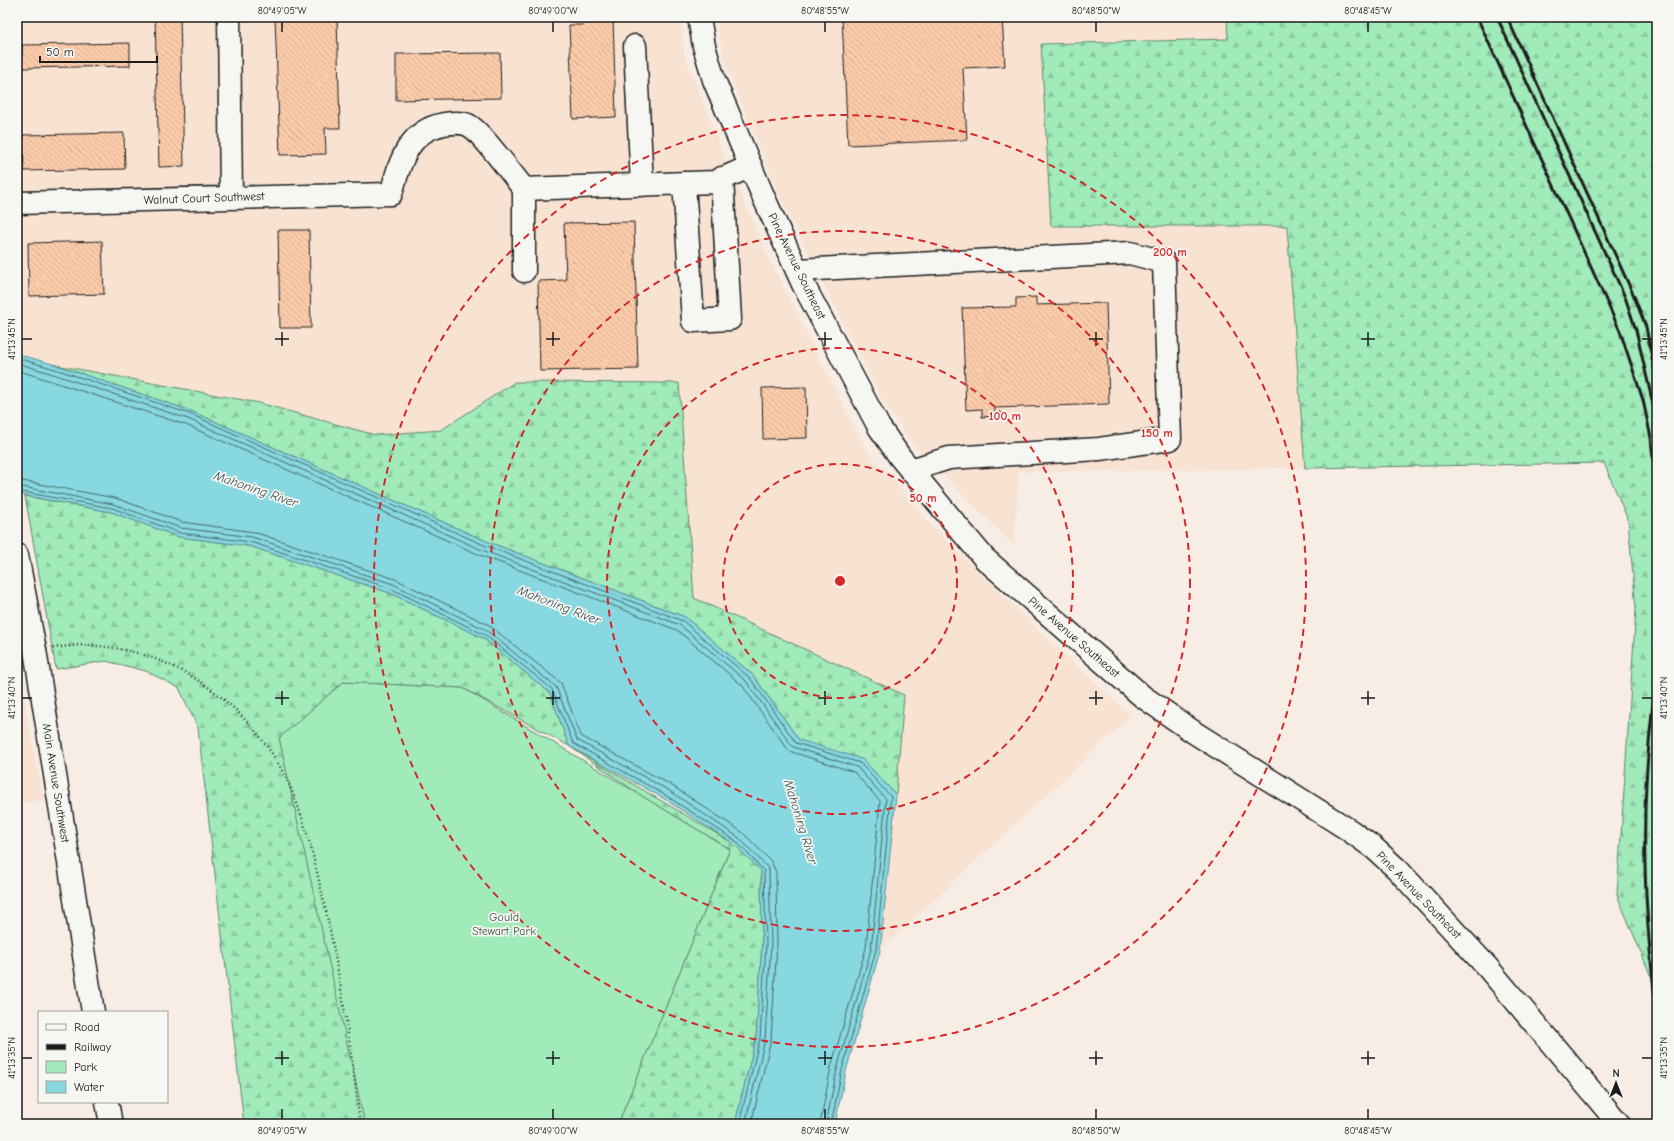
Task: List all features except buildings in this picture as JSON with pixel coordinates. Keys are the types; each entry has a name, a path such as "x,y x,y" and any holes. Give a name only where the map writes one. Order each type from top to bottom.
{"street":[{"path":"229,17 232,198"},
{"name":"Pine Avenue Southeast","path":"699,17 704,46 714,80 797,270 879,427 911,470 986,559 1126,683 1195,733 1349,830 1374,848 1398,870 1488,968 1619,1124"},
{"path":"635,46 642,185"},
{"name":"Walnut Court Southwest","path":"17,203 391,194 400,160 414,138 432,126 448,123 469,125 486,142 524,189"},
{"path":"524,271 524,189 715,182 751,166"},
{"path":"684,183 694,321 730,320 722,178"},
{"path":"797,270 1130,253 1164,262 1170,439 1099,449 949,458 911,470"},
{"name":"Main Avenue Southwest","path":"17,555 27,611 26,654 93,1011"},
{"path":"108,1103 111,1124"}],"path":[{"path":"26,654 80,645 125,650 164,661 191,675 217,694 260,735 285,776 298,804 314,860 329,922 344,1000 360,1124"}],"shaded area":[{"path":"17,17 681,17 684,53 727,163 770,260 865,448 936,530 1047,638 1131,716 880,951 904,695 694,598 679,383 515,382 441,430 375,435 259,403 56,365 17,354"},
{"path":"714,17 1227,17 1228,39 1041,44 1051,226 1287,226 1305,468 1019,472 1014,546 913,445 883,402 782,202 728,71"},
{"path":"17,663 44,801 17,803"}],"green space":[{"path":"1227,17 1657,17 1657,991 1617,895 1636,609 1628,520 1604,463 1305,468 1287,226 1051,226 1041,44 1228,39"},
{"path":"56,365 259,403 375,435 441,430 515,382 679,383 694,598 904,695 896,795 866,763 799,740 753,675 685,617 486,541 191,411"},
{"path":"25,496 111,512 179,537 249,546 390,593 483,638 550,693 569,746 463,688 343,682 279,738 365,1124 244,1124 198,728 179,688 146,671 106,661 56,669"},
{"name":"Gould Stewart Park","path":"343,682 463,688 730,849 618,1124 364,1124 279,738"},
{"path":"569,746 734,844 761,871 762,944 756,1038 735,1124 618,1124 730,849 642,796"}],"water":[{"name":"Mahoning River","path":"17,354 56,365 191,411 486,541 685,617 753,675 799,740 862,759 896,795 880,951 846,1071 835,1124 735,1124 756,1038 762,944 761,871 734,844 663,798 569,746 550,693 483,638 390,593 249,546 179,537 111,512 17,494"}],"railway":[{"path":"1477,17 1620,331 1643,400 1651,438 1656,488"},
{"path":"1497,17 1625,297 1636,330 1657,422"},
{"path":"1507,17 1634,296 1646,327 1657,384"},
{"path":"1657,665 1649,739 1645,813 1646,899 1650,957 1657,1014"}]}
